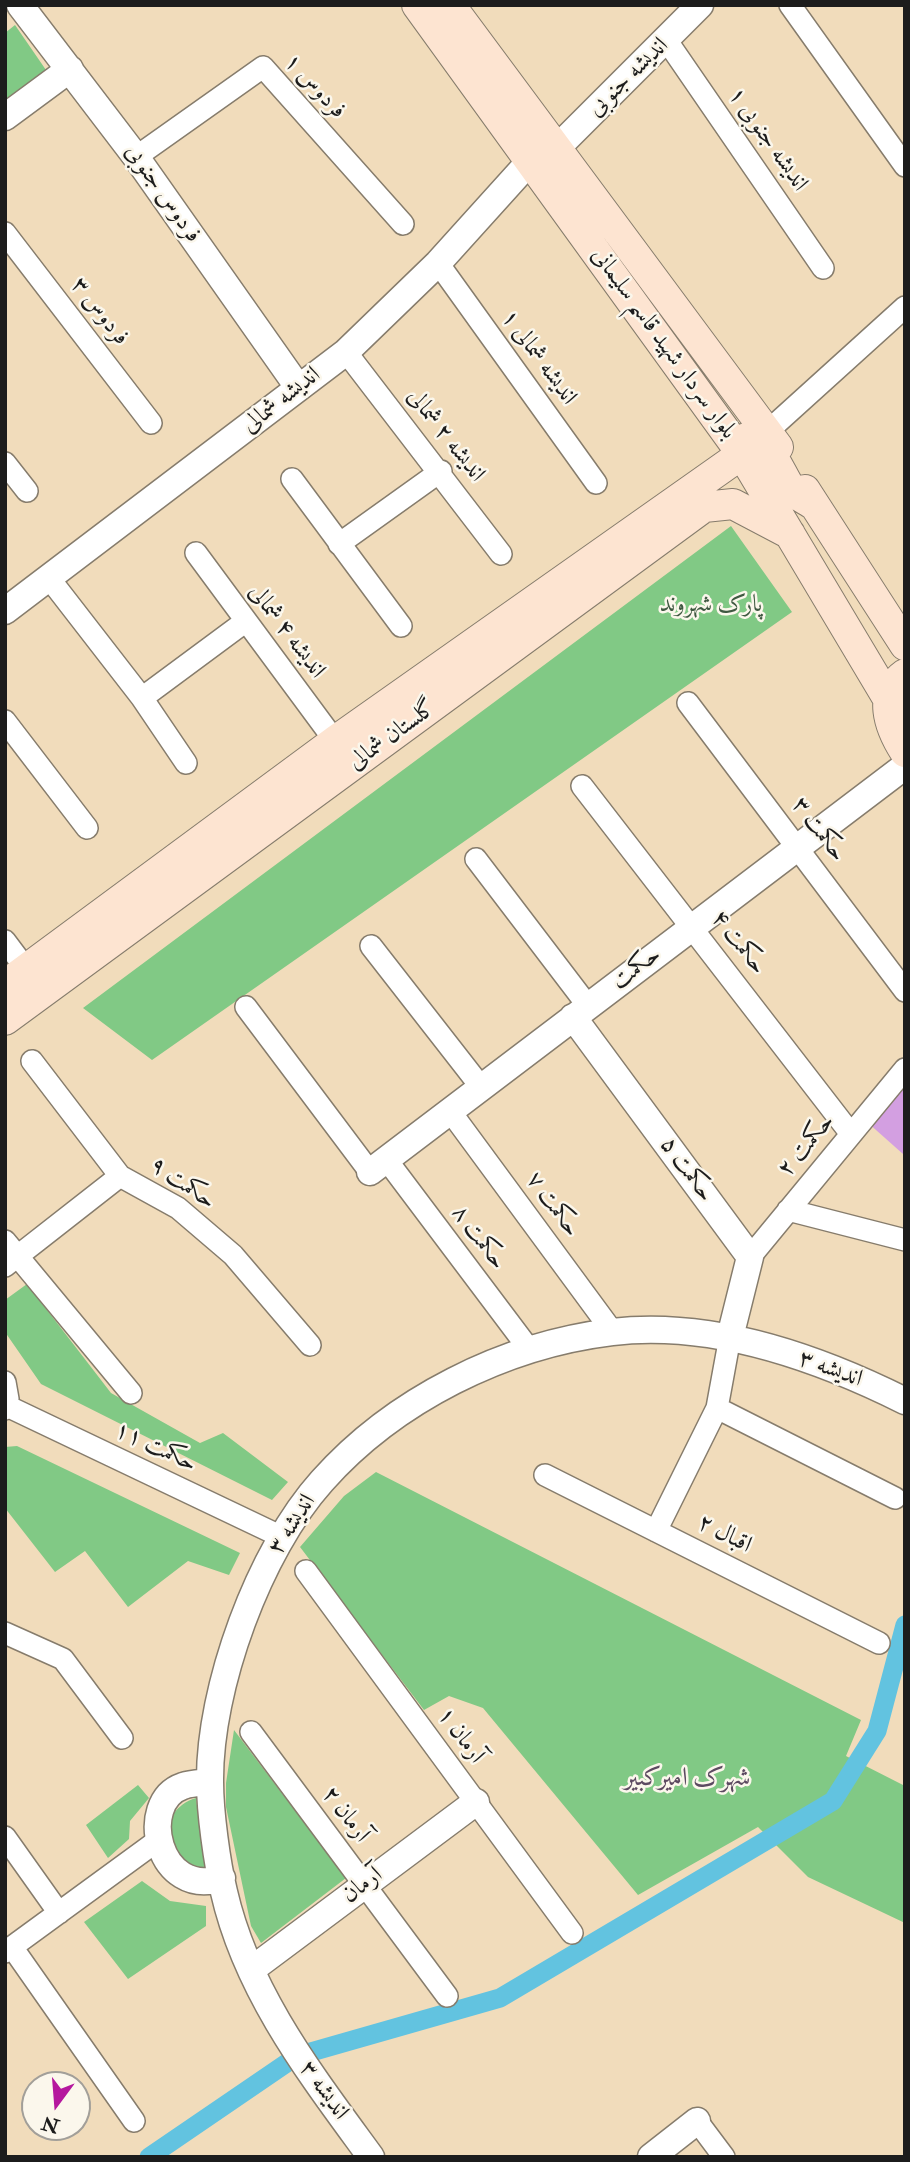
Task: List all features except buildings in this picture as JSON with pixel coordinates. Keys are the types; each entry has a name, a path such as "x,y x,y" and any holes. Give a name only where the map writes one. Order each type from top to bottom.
{"main road":[{"name":"بلوار سردار شهید قاسم سلیمانی","path":"416,5 543,155 768,431 858,572 900,631"},
{"name":"بلوار سردار شهید قاسم سلیمانی","path":"450,5 543,155 742,454 855,646 896,685"},
{"name":"گلستان شمالی","path":"5,1020 25,982 335,741 742,454 742,440 755,436 793,492 814,505"},
{"name":"گلستان شمالی","path":"25,982 704,508 733,504 790,534"},
{"path":"855,646 874,652 884,648 900,631"},
{"path":"896,685 893,730 905,752"}],"street":[{"name":"فردوس جنوبی","path":"20,5 136,157 298,387"},
{"name":"اندیشه جنوبی","path":"543,155 667,41 701,5"},
{"path":"790,5 905,166"},
{"name":"اندیشه جنوبی ۱","path":"667,41 823,268"},
{"name":"فردوس ۱","path":"136,157 263,67 403,224"},
{"path":"5,117 70,69"},
{"name":"اندیشه شمالی","path":"5,611 346,352 438,263 543,155"},
{"name":"فردوس ۳","path":"5,233 151,423"},
{"name":"اندیشه شمالی ۱","path":"438,263 596,483"},
{"path":"768,431 905,307"},
{"name":"اندیشه ۲ شمالی","path":"346,352 441,471 501,554"},
{"path":"5,463 27,491"},
{"path":"339,544 441,471"},
{"path":"292,479 401,626"},
{"name":"اندیشه ۴ شمالی","path":"196,553 335,741"},
{"path":"49,578 142,698 186,763"},
{"path":"142,698 246,621"},
{"name":"حکمت ۳","path":"688,703 905,990"},
{"path":"5,721 87,828"},
{"name":"حکمت","path":"378,1165 905,766"},
{"name":"حکمت ۴","path":"582,786 851,1134"},
{"name":"حکمت ۵","path":"476,859 750,1256"},
{"path":"5,941 25,982"},
{"path":"371,946 481,1087"},
{"name":"حکمت ۸","path":"246,1007 529,1349"},
{"name":"حکمت ۹","path":"32,1061 120,1175 178,1208 233,1255 310,1345"},
{"name":"حکمت ۲","path":"750,1256 905,1069"},
{"name":"حکمت ۷","path":"450,1111 612,1331"},
{"path":"120,1175 9,1255 131,1393"},
{"path":"788,1210 905,1240"},
{"path":"656,1531 717,1408 730,1337 750,1256"},
{"name":"اندیشه ۳","path":"372,2157 297,2056 251,1970 223,1892 210,1782 222,1686 253,1595 282,1536 321,1481 371,1436 445,1383 529,1349 612,1331 677,1331 730,1337 848,1373 905,1401"},
{"name":"حکمت ۱۱","path":"5,1382 6,1408 282,1536"},
{"path":"717,1408 895,1498"},
{"name":"اقبال ۲","path":"545,1475 879,1643"},
{"name":"آرمان ۱","path":"306,1571 572,1933"},
{"path":"5,1633 62,1659 122,1738"},
{"name":"آرمان ۲","path":"251,1732 447,1996"},
{"path":"210,1782 180,1786 166,1800 158,1824 157,1841 169,1867 192,1879 212,1882 222,1878"},
{"name":"آرمان","path":"251,1970 476,1802"},
{"path":"5,1837 59,1913"},
{"path":"134,2121 8,1949 157,1841"},
{"path":"650,2157 698,2121 724,2157"}],"green space":[{"path":"15,25 46,70 5,101 5,33"},
{"name":"پارک شهروند","path":"731,526 792,612 152,1060 83,1008"},
{"path":"27,1284 111,1393 200,1443 223,1433 288,1482 272,1500 41,1384 5,1332 5,1300"},
{"path":"17,1446 240,1553 229,1575 188,1561 128,1607 85,1551 55,1572 5,1508 5,1447"},
{"path":"376,1472 861,1720 846,1756 905,1786 905,1923 808,1877 758,1827 638,1895 483,1708 449,1696 424,1710 300,1547 344,1496"},
{"path":"234,1730 346,1878 261,1943 251,1926 226,1807 226,1783"},
{"path":"138,1785 149,1798 130,1821 129,1839 108,1858 86,1825"},
{"path":"196,1798 205,1869 191,1865 180,1857 169,1836 169,1825 174,1814"},
{"path":"142,1881 170,1901 206,1906 206,1926 128,1979 84,1922"}],"waterway":[{"path":"149,2157 297,2056 500,1998 833,1801 877,1731 905,1625"}],"district":[{"name":"شهرک امیرکبیر","path":"687,1779"}]}
